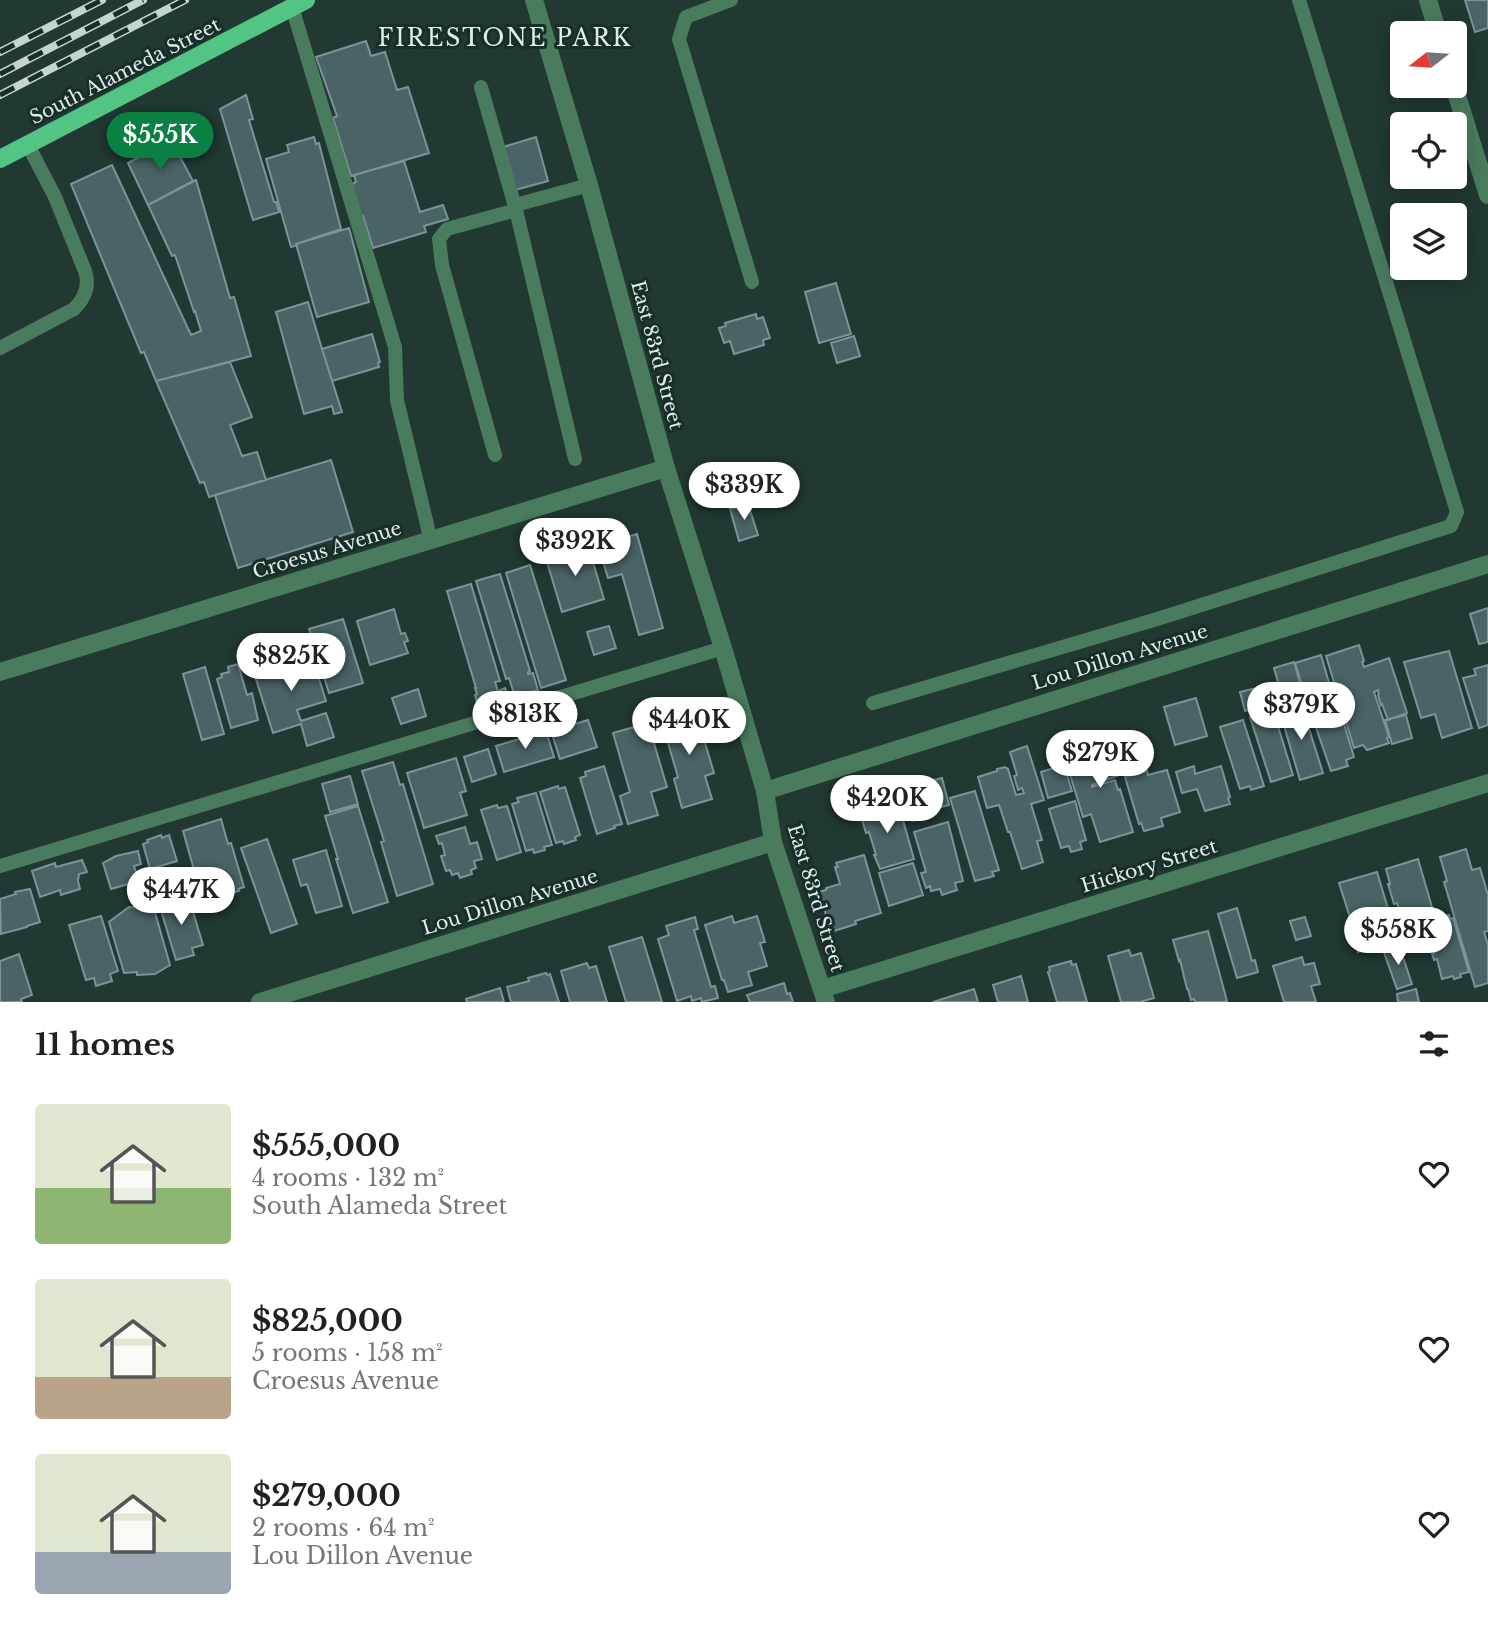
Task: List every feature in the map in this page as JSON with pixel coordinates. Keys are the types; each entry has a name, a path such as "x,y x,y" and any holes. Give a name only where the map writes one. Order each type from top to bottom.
{"main road":[{"name":"South Alameda Street","path":"0,159 299,4"}],"street":[{"name":"East 83rd Street","path":"534,0 589,185 666,468 765,791 773,842 824,996"},
{"path":"1428,0 1434,21"},
{"path":"1458,98 1488,195"},
{"name":"Croesus Avenue","path":"0,671 666,468"},
{"name":"Lou Dillon Avenue","path":"765,791 1488,564"},
{"name":"Hickory Street","path":"824,996 1488,783"},
{"name":"Lou Dillon Avenue","path":"260,1002 773,842"}],"lane":[{"path":"731,0 686,17 680,39 752,282"},
{"path":"873,703 1154,620 1451,526 1457,512 1299,0"},
{"path":"299,4 395,346 397,400 431,541"},
{"path":"481,87 516,210 575,458"},
{"path":"0,348 74,309 82,302 86,293 85,271 55,197 28,145"},
{"path":"495,455 442,265 439,239 447,229 516,210 519,204 589,185"},
{"path":"0,866 723,648"}],"building":[{"path":"1465,0 1488,0 1488,28 1475,32"},
{"path":"366,41 371,56 385,52 397,90 408,87 429,153 351,176 333,118 337,116 316,57"},
{"path":"246,95 253,119 249,120 279,212 253,220 220,109"},
{"path":"314,137 316,144 319,143 341,229 291,247 266,159 289,152 287,145"},
{"path":"536,137 548,181 515,190 503,147"},
{"path":"171,140 193,181 148,205 128,163"},
{"path":"404,161 420,212 443,205 448,219 424,226 426,232 373,248 352,184 356,182 354,175"},
{"path":"112,165 191,335 201,331 195,311 175,255 172,256 148,205 196,180 230,298 234,297 251,356 156,381 144,352 141,353 71,184"},
{"path":"349,228 369,302 317,317 296,244"},
{"path":"836,283 851,334 819,343 805,292"},
{"path":"308,302 342,412 334,414 332,406 304,414 276,312"},
{"path":"756,314 757,319 763,317 770,338 763,340 764,345 734,354 730,341 724,343 719,328 726,326 725,323"},
{"path":"372,334 379,367 332,381 322,349"},
{"path":"854,336 860,356 837,363 831,343"},
{"path":"230,362 252,417 230,425 242,456 257,452 266,480 209,497 204,482 200,483 156,381"},
{"path":"331,460 353,532 238,568 215,495"},
{"path":"748,504 758,535 739,541 730,509"},
{"path":"637,534 663,628 639,635 622,574 608,578 598,545"},
{"path":"581,544 583,551 589,549 604,599 562,612 547,562 553,560 551,554"},
{"path":"530,565 566,680 541,688 506,573"},
{"path":"500,574 530,671 528,674 533,673 538,690 515,697 509,678 506,679 476,581"},
{"path":"471,584 500,681 495,682 499,694 500,690 505,688 509,698 479,709 476,688 447,591"},
{"path":"1488,608 1488,642 1479,644 1470,614"},
{"path":"394,609 401,634 405,633 408,641 404,642 408,653 370,665 357,621"},
{"path":"343,619 363,683 329,693 309,629"},
{"path":"609,626 616,648 594,655 587,632"},
{"path":"1359,645 1364,667 1389,658 1407,713 1388,720 1378,690 1374,692 1389,743 1367,750 1363,745 1354,748 1326,656"},
{"path":"271,647 277,664 284,662 282,657 293,654 294,659 311,653 326,701 297,710 301,721 326,713 334,737 307,746 301,724 273,733 248,654"},
{"path":"1449,651 1472,728 1442,738 1435,714 1421,718 1404,662"},
{"path":"1321,655 1335,703 1310,711 1295,663"},
{"path":"1294,662 1300,683 1297,684 1299,693 1289,696 1286,687 1280,689 1274,668"},
{"path":"238,664 247,695 252,693 258,720 231,728 217,679 222,677 221,674 229,672 228,667"},
{"path":"1488,665 1488,725 1479,728 1463,678 1476,675 1474,669"},
{"path":"205,667 224,734 202,740 183,674"},
{"path":"1269,685 1274,704 1245,711 1240,692"},
{"path":"418,689 426,716 401,724 392,698"},
{"path":"1196,698 1207,736 1175,745 1164,707"},
{"path":"1301,703 1323,773 1300,780 1279,709"},
{"path":"695,709 714,773 705,776 712,799 682,808 674,779 678,777 661,719"},
{"path":"1273,710 1293,775 1271,782 1250,717"},
{"path":"1340,711 1354,757 1346,760 1348,766 1331,771 1313,719"},
{"path":"1406,715 1412,738 1392,744 1385,720"},
{"path":"588,720 597,747 560,759 551,731"},
{"path":"1243,720 1264,786 1251,790 1250,786 1240,789 1220,727"},
{"path":"648,723 667,787 651,792 658,815 628,824 620,796 630,792 613,733"},
{"path":"546,731 554,757 504,772 496,746"},
{"path":"1106,737 1120,775 1092,787 1115,780 1133,832 1100,842 1091,814 1083,817 1068,768 1083,763 1077,747"},
{"path":"1027,746 1044,800 1031,804 1042,840 1037,841 1043,862 1022,869 999,805 987,808 978,777 1005,767 1016,795 1024,793 1022,788 1018,790 1014,776 1017,775 1010,752"},
{"path":"488,749 496,774 472,782 464,757"},
{"path":"456,758 466,791 460,793 467,815 424,828 407,773"},
{"path":"393,762 400,785 403,784 433,884 397,896 381,842 384,841 362,771"},
{"path":"1064,765 1072,791 1048,798 1041,772"},
{"path":"604,766 622,824 597,834 580,778 586,776 585,772"},
{"path":"1194,766 1195,774 1221,766 1230,804 1205,811 1197,789 1182,793 1176,772"},
{"path":"1167,770 1180,812 1161,818 1163,826 1144,831 1141,823 1139,824 1125,777 1147,771 1148,775"},
{"path":"350,776 358,804 330,812 322,784"},
{"path":"942,778 949,805 929,810 931,816 912,821 911,816 907,817 899,789"},
{"path":"558,786 559,789 565,787 580,835 575,837 576,840 564,844 563,841 556,843 540,792"},
{"path":"975,791 999,870 992,872 994,876 975,881 950,798"},
{"path":"536,793 552,845 534,853 533,849 526,851 512,804 519,802 517,798"},
{"path":"1075,801 1086,840 1080,842 1082,849 1071,852 1069,846 1061,848 1049,809"},
{"path":"879,804 881,811 899,806 914,859 880,869 859,810"},
{"path":"497,805 498,808 507,806 521,852 497,860 481,810"},
{"path":"358,806 388,902 353,913 325,816"},
{"path":"221,819 244,887 226,895 227,899 212,904 211,900 203,902 183,831"},
{"path":"948,822 963,881 955,883 957,890 942,895 940,889 931,891 930,886 926,888 921,873 926,872 914,832"},
{"path":"465,827 470,844 477,842 482,859 474,861 476,868 471,870 472,874 460,878 458,873 452,875 450,870 446,871 441,856 445,855 442,843 439,844 436,836"},
{"path":"161,835 162,838 169,835 177,861 150,869 143,844"},
{"path":"267,839 297,924 271,933 241,848"},
{"path":"1466,849 1472,870 1480,868 1488,895 1488,931 1484,932 1488,945 1488,983 1475,987 1444,882 1447,881 1440,857"},
{"path":"326,850 342,906 316,913 307,884 301,886 293,860"},
{"path":"138,851 141,864 134,866 139,881 111,889 103,863 116,856"},
{"path":"864,855 881,913 831,932 819,892 840,884 836,863"},
{"path":"1418,859 1434,914 1403,923 1397,903 1394,904 1386,869"},
{"path":"82,860 87,872 79,874 80,889 61,895 60,890 40,897 32,871 55,863 56,867"},
{"path":"913,863 923,895 889,906 879,873"},
{"path":"1377,872 1390,915 1379,918 1386,943 1358,952 1339,883"},
{"path":"30,889 40,922 1,934 0,899"},
{"path":"188,895 203,945 192,948 194,955 176,960 159,904"},
{"path":"129,907 154,909 170,965 155,974 124,973 109,922"},
{"path":"1237,908 1252,961 1255,960 1258,972 1237,978 1218,914"},
{"path":"1449,915 1450,919 1453,918 1469,972 1454,979 1453,976 1442,979 1426,931 1427,926 1436,923 1435,919"},
{"path":"101,916 118,971 110,974 112,981 96,986 94,978 86,980 69,925"},
{"path":"732,916 734,923 757,916 765,942 760,943 767,966 748,972 752,985 728,992 705,925"},
{"path":"695,917 698,929 694,930 711,987 715,986 718,998 702,1002 701,998 692,1001 691,996 677,1001 658,939 669,935 666,926"},
{"path":"1305,917 1311,936 1296,940 1290,921"},
{"path":"1208,931 1227,1001 1224,1002 1191,1000 1173,940"},
{"path":"642,937 662,1002 626,1002 609,947"},
{"path":"1399,945 1412,984 1397,989 1383,950"},
{"path":"1129,950 1131,956 1141,953 1154,998 1140,1002 1121,1002 1108,956"},
{"path":"19,954 32,995 21,999 22,1002 0,1002 0,961"},
{"path":"1302,957 1304,965 1314,963 1320,984 1311,986 1316,1002 1284,1002 1273,966"},
{"path":"1071,961 1072,965 1076,964 1087,1002 1057,1002 1049,967"},
{"path":"587,963 589,968 596,966 607,1002 570,1002 561,971"},
{"path":"546,973 550,974 559,1002 511,1002 507,987"},
{"path":"1021,976 1028,1002 998,1002 993,985"},
{"path":"784,983 793,1002 750,1002 747,995"},
{"path":"500,988 504,1002 467,1002 466,999"},
{"path":"974,989 978,1002 933,1002"},
{"path":"1416,989 1419,1002 1398,1002 1397,994"}],"railway":[{"path":"0,52 102,0"},
{"path":"0,74 143,0"},
{"path":"0,95 185,0"}],"district":[{"name":"FIRESTONE PARK","path":"505,38"}]}
